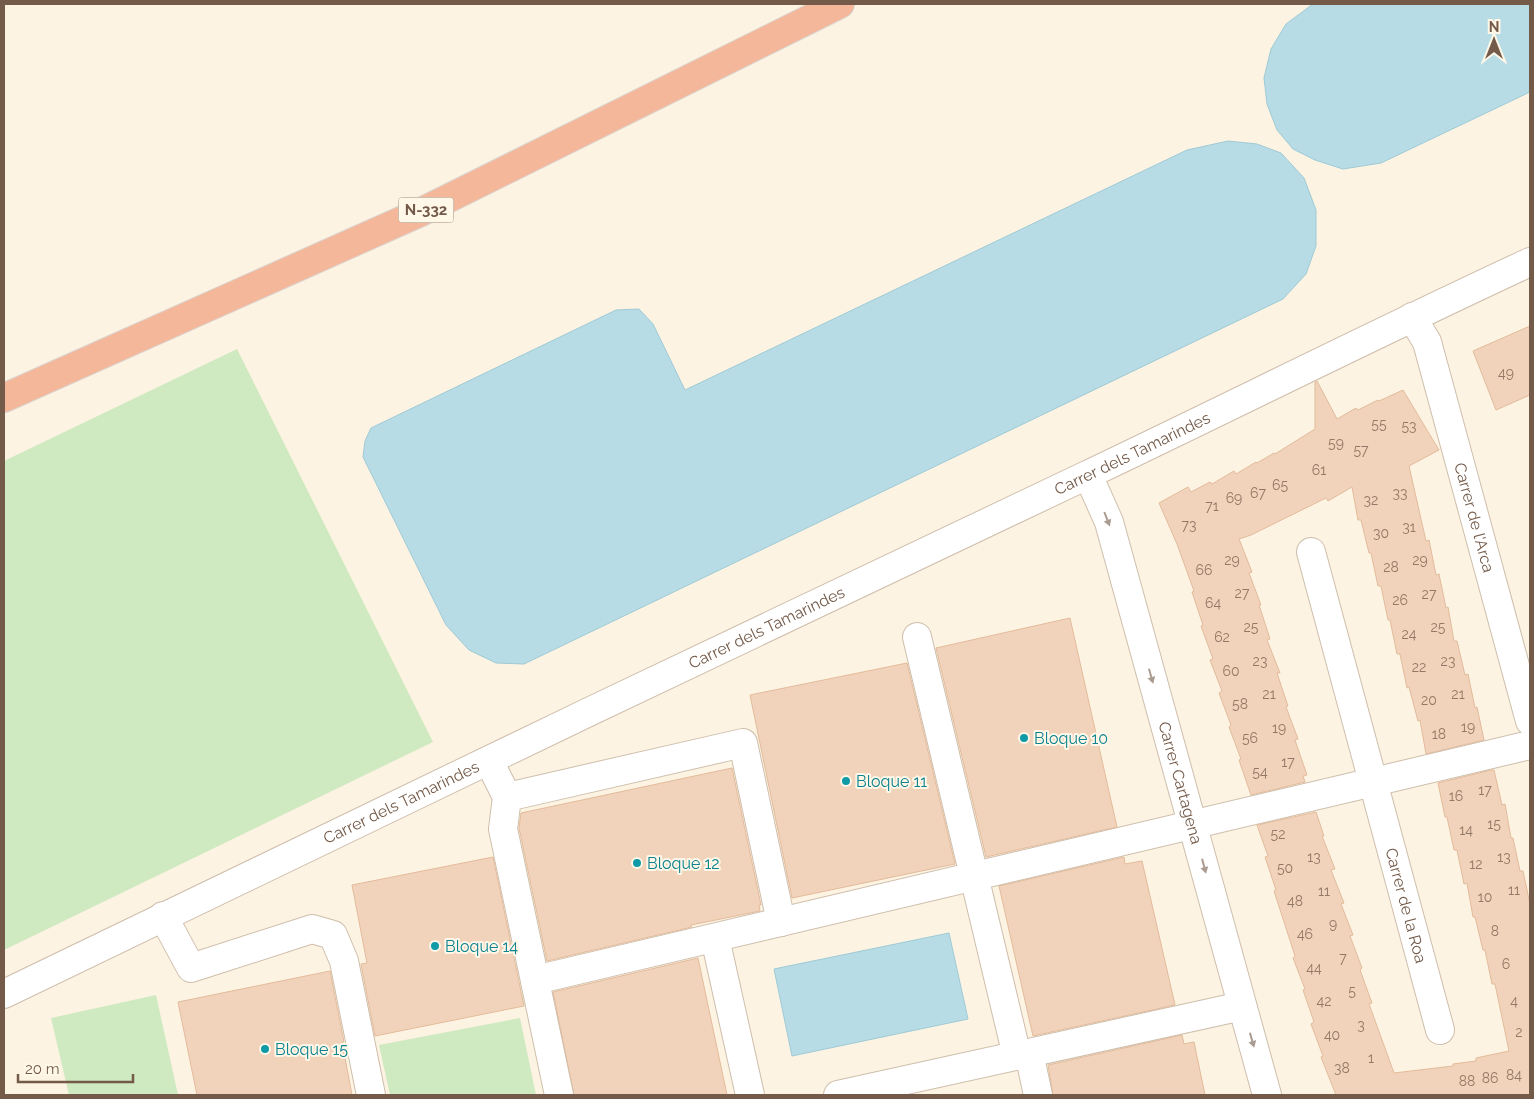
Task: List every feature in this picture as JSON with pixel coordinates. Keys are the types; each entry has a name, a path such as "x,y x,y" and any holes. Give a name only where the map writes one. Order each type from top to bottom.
{"highway":[{"name":"N-332","path":"4,398 421,212 840,4"}],"street":[{"name":"Carrer dels Tamarindes","path":"4,994 163,916 1530,262"},
{"name":"Carrer de l'Arca","path":"1412,317 1427,342 1530,721"},
{"name":"Carrer Cartagena","path":"1088,475 1109,522 1267,1095"},
{"name":"Carrer de la Roa","path":"1311,552 1440,1030"},
{"path":"917,638 975,876 1023,1054 1038,1095"},
{"path":"508,797 743,743 781,922"},
{"path":"535,980 1530,745"},
{"path":"489,761 508,797 503,829 559,1095"},
{"path":"163,916 191,968 312,929 333,935 344,961 371,1095"},
{"path":"715,938 750,1095"},
{"path":"843,1095 1242,1006"}],"green space":[{"path":"237,349 433,742 4,950 4,461"},
{"path":"156,995 178,1095 69,1095 51,1018"},
{"path":"520,1018 536,1095 390,1095 379,1045"}],"water":[{"path":"1313,4 1530,4 1530,92 1381,163 1343,169 1315,160 1293,149 1277,130 1267,104 1264,78 1271,49 1286,24"},
{"path":"1228,141 1257,144 1281,153 1304,178 1316,210 1316,246 1306,274 1283,299 524,664 496,663 469,650 446,625 363,457 365,441 371,428 616,310 639,309 653,324 685,390 1187,150"},
{"path":"949,933 968,1019 792,1056 774,969"}],"building":[{"path":"1530,326 1530,395 1496,410 1473,351"},
{"path":"1317,381 1337,419 1356,408 1358,410 1403,390 1439,450 1409,466 1426,541 1429,540 1436,575 1439,574 1446,608 1448,607 1454,641 1457,641 1465,675 1468,674 1484,740 1426,754 1420,720 1418,721 1409,687 1407,688 1400,654 1397,654 1381,586 1378,586 1361,520 1358,520 1352,487 1328,501 1326,498 1239,539 1252,572 1249,573 1261,605 1259,605 1270,639 1267,640 1280,673 1277,673 1288,706 1286,707 1298,739 1295,740 1307,775 1303,776 1305,782 1251,795 1239,760 1241,759 1229,727 1231,725 1219,693 1222,691 1210,660 1213,659 1201,626 1203,625 1192,592 1194,591 1177,544 1159,503 1188,487 1191,492 1210,482 1212,484 1234,471 1236,474 1256,462 1275,454 1315,429 1315,382"},
{"name":"Bloque 10","path":"1070,618 1117,827 986,857 936,648"},
{"name":"Bloque 11","path":"907,663 955,864 792,898 750,695"},
{"name":"Bloque 12","path":"732,768 761,905 759,905 760,911 691,925 692,927 547,961 519,828 521,813"},
{"path":"1494,770 1502,805 1505,804 1511,838 1513,838 1520,871 1523,871 1530,904 1530,1095 1336,1095 1321,1057 1323,1056 1311,1024 1314,1022 1303,990 1305,989 1293,958 1295,956 1265,857 1268,856 1257,825 1316,812 1324,836 1322,836 1335,869 1331,870 1344,903 1341,904 1353,935 1350,936 1372,1003 1369,1004 1394,1073 1453,1066 1453,1064 1476,1061 1476,1058 1509,1051 1495,984 1492,984 1485,950 1483,950 1475,917 1473,917 1467,883 1464,884 1457,850 1454,850 1438,783"},
{"name":"Bloque 14","path":"493,857 524,1006 375,1036 361,964 367,963 352,885"},
{"path":"1124,857 1125,864 1142,861 1175,1005 1033,1036 999,886"},
{"path":"698,958 727,1095 574,1095 553,992"},
{"name":"Bloque 15","path":"330,971 352,1095 197,1095 178,1002"},
{"path":"1182,1035 1184,1044 1194,1042 1205,1095 1053,1095 1048,1065"}],"place":[{"name":"Bloque 10","path":"1024,738"},
{"name":"Bloque 11","path":"846,781"},
{"name":"Bloque 12","path":"637,863"},
{"name":"Bloque 14","path":"435,946"},
{"name":"Bloque 15","path":"265,1049"}]}
